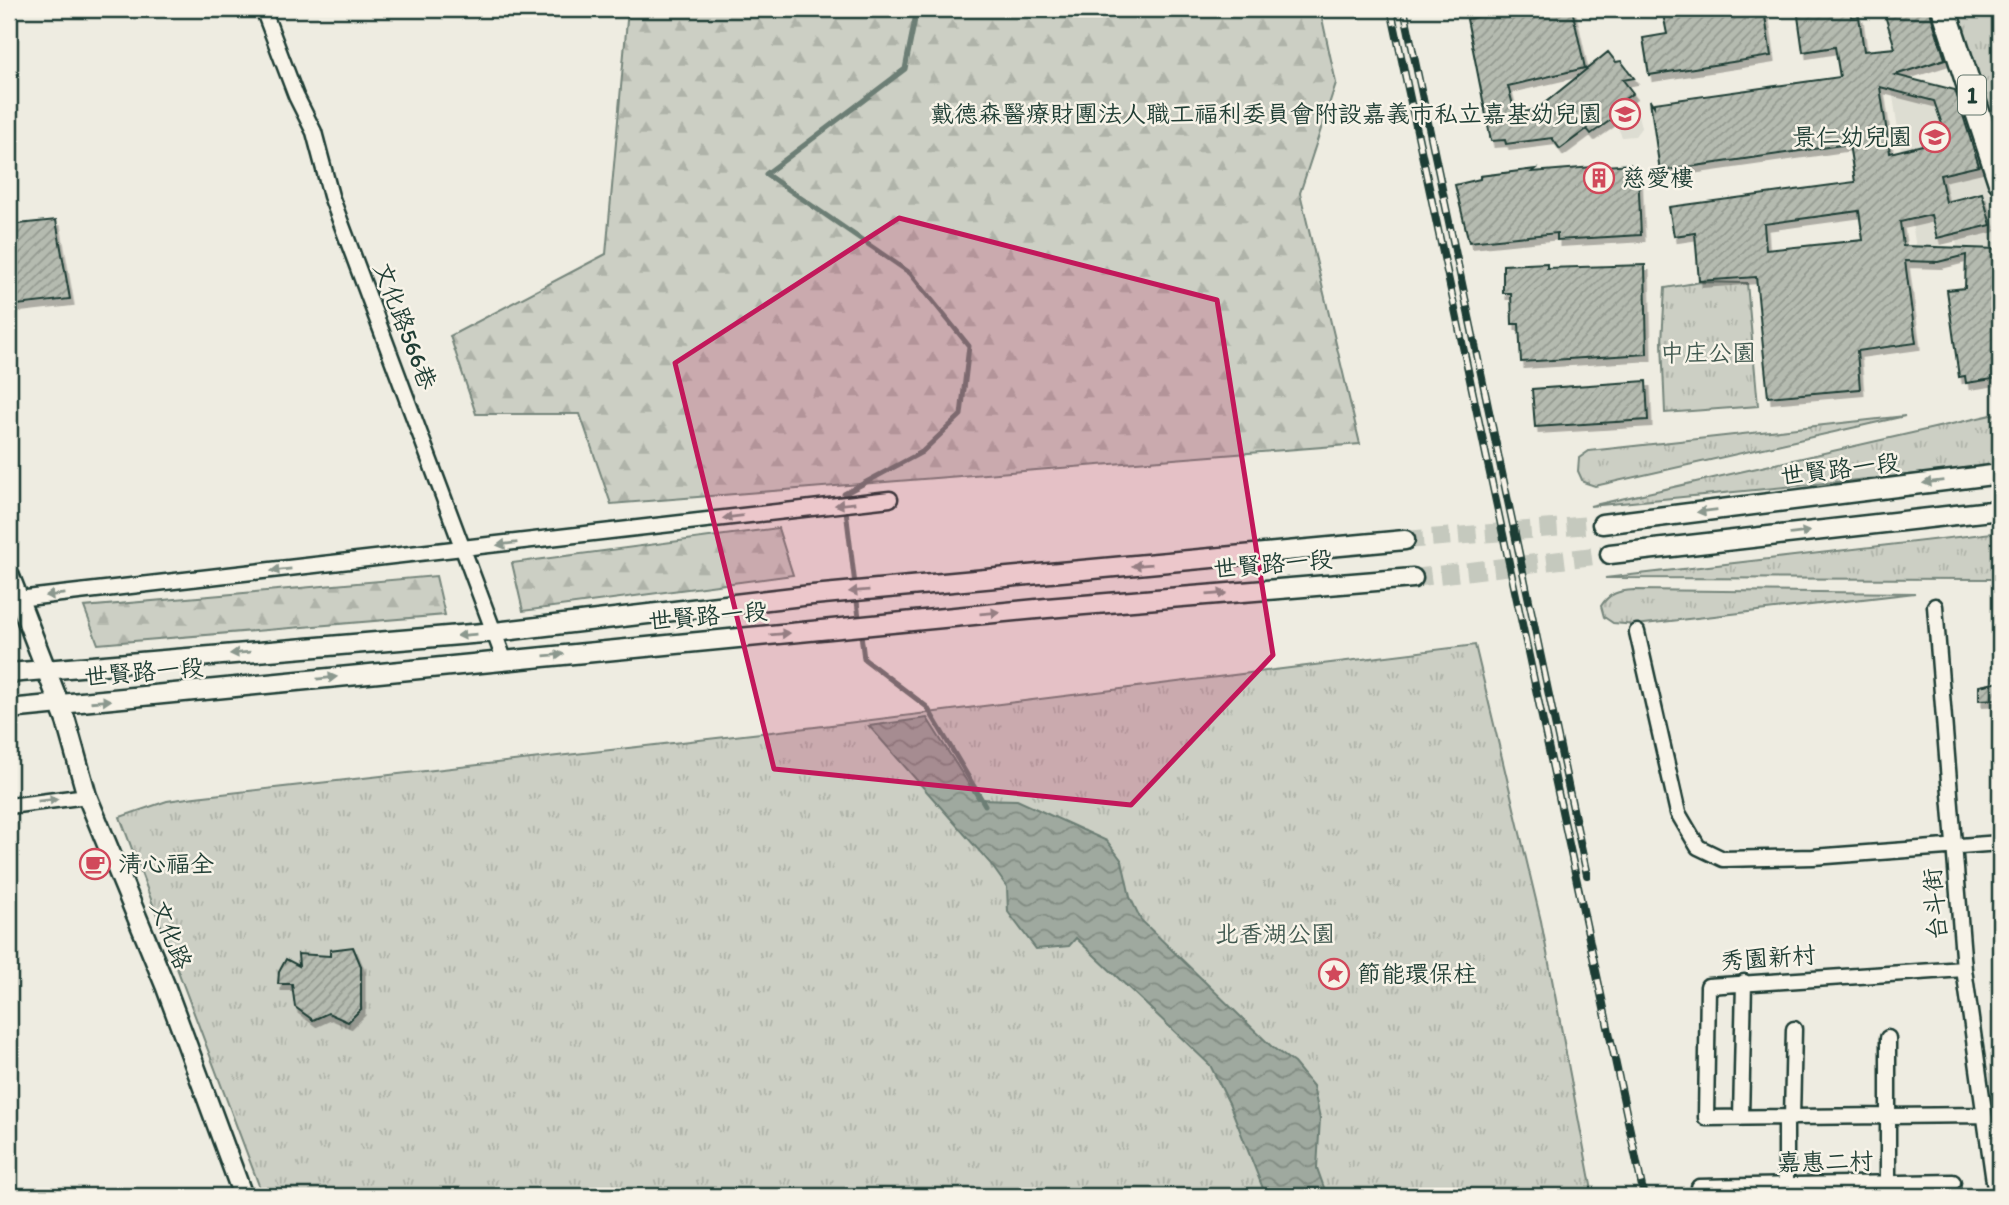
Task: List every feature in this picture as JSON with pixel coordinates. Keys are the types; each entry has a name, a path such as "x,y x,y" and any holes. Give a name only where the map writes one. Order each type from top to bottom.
{"main road":[{"name":"1","path":"1944,9 2000,181"}],"street":[{"name":"文化路566巷","path":"262,9 296,96 314,132 331,196 505,659"},
{"name":"世賢路一段","path":"1602,524 2000,474"},
{"path":"14,599 463,550 890,499"},
{"path":"1610,554 2000,510"},
{"name":"世賢路一段","path":"9,673 495,632 802,596 1405,540"},
{"name":"文化路","path":"9,574 14,599 46,669 88,796 165,985 243,1196"},
{"name":"世賢路一段","path":"9,709 922,620 1413,578"},
{"name":"台斗街","path":"1935,606 1964,969 1982,1115 1995,1153 1996,1196"},
{"path":"1637,632 1678,813 1698,847 1723,859 1813,857 2000,843"},
{"path":"9,806 88,796"},
{"name":"秀園新村","path":"1741,1118 1706,1118 1708,986 1964,969"},
{"path":"1744,982 1741,1118 1982,1115"},
{"path":"1786,1191 1794,1029"},
{"path":"1888,1038 1888,1190"},
{"name":"嘉惠二村","path":"1699,1187 1786,1191 1888,1190 1953,1182"}],"highlighted area":[{"path":"899,218 1217,300 1273,655 1131,805 774,769 675,363"}],"shaded area":[{"name":"景仁幼兒園","path":"1898,74 1957,89 2000,229 2000,247 1964,247 1964,263 1918,262 1891,83","holes":["1982,193 1990,225 1954,234 1960,256 1943,261 1929,206"]},
{"name":"戴德森醫療財團法人職工福利委員會附設嘉義市私立嘉基幼兒園","path":"1633,93 1641,128 1635,136 1622,137 1610,110"}],"green space":[{"path":"628,9 1320,9 1336,83 1300,193 1360,444 611,504 580,414 476,414 450,336 606,254"},
{"path":"1952,9 2000,9 2000,143 1953,11"},
{"name":"中庄公園","path":"1701,282 1747,283 1758,406 1665,413 1662,342 1665,288"},
{"path":"2000,413 2000,466 1590,506"},
{"path":"1905,416 1595,486 1583,482 1578,471 1579,458 1589,451"},
{"path":"778,528 793,575 523,611 512,563"},
{"path":"2000,532 2000,579 1605,578"},
{"path":"436,576 445,615 98,644 84,607"},
{"path":"1619,592 1915,593 1636,625 1613,623 1604,617 1601,606 1607,598"},
{"name":"北香湖公園","path":"1475,645 1541,921 1593,1196 263,1196 120,817 167,801 195,797 815,727"}],"water":[{"path":"927,718 978,799 1017,800 1107,841 1122,861 1130,897 1141,920 1272,1047 1294,1063 1313,1086 1320,1118 1317,1168 1327,1196 1266,1196 1229,1103 1210,1065 1076,938 1069,946 1036,949 1008,912 1007,887 990,863 869,726"}],"building":[{"path":"1512,9 1572,9 1585,68 1508,86 1515,113 1536,110 1608,52 1616,62 1621,61 1634,78 1623,80 1633,93 1610,110 1615,117 1591,134 1587,129 1560,149 1552,138 1506,144 1505,140 1491,141 1467,19"},
{"path":"1662,9 1764,9 1771,56 1649,75 1643,38 1667,34"},
{"path":"1797,9 1850,9 1851,17 1859,16 1864,51 1895,48 1883,9 1929,9 1945,59 1895,75 1955,90 1979,166 1940,175 1946,202 1982,193 1991,225 1937,238 1931,215 1900,222 1903,246 2000,249 2000,378 1966,383 1965,376 1959,377 1947,290 1965,288 1966,255 1938,262 1905,261 1916,343 1857,351 1860,389 1768,397 1756,277 1699,281 1695,233 1674,236 1669,207 1855,182 1849,144 1660,171 1650,100 1654,106 1654,103 1840,77 1835,47 1803,52","holes":["1880,87 1934,101 1947,139 1890,153","1859,211 1863,240 1766,250 1764,224"]},
{"path":"1630,164 1631,172 1638,172 1641,235 1557,240 1557,233 1469,242 1455,185 1480,179 1480,176 1536,169 1532,172"},
{"path":"56,220 70,299 9,306 9,225"},
{"path":"1547,263 1547,268 1645,265 1647,354 1521,362 1519,324 1512,324 1511,293 1503,293 1503,265"},
{"path":"1646,381 1648,420 1535,427 1532,389"},
{"path":"2000,682 2000,699 1979,700 1979,686"},
{"path":"353,947 361,966 361,1009 348,1022 328,1013 313,1020 295,1007 292,984 278,984 279,972 286,959 299,966 298,954 330,956 330,950"}],"waterway":[{"path":"917,9 905,69 766,174 910,273 969,346 961,415 922,452 844,494 864,659 927,707 985,805"}],"tunnel":[{"path":"1405,540 1602,524"},
{"path":"1413,578 1610,554"}],"railway":[{"path":"1391,9 1644,1196"},
{"path":"1404,9 1587,875"}],"place":[{"name":"戴德森醫療財團法人職工福利委員會附設嘉義市私立嘉基幼兒園","path":"1625,114"},
{"name":"景仁幼兒園","path":"1935,137"},
{"name":"慈愛樓","path":"1599,178"},
{"name":"清心福全","path":"95,864"},
{"name":"節能環保柱","path":"1334,974"}]}
